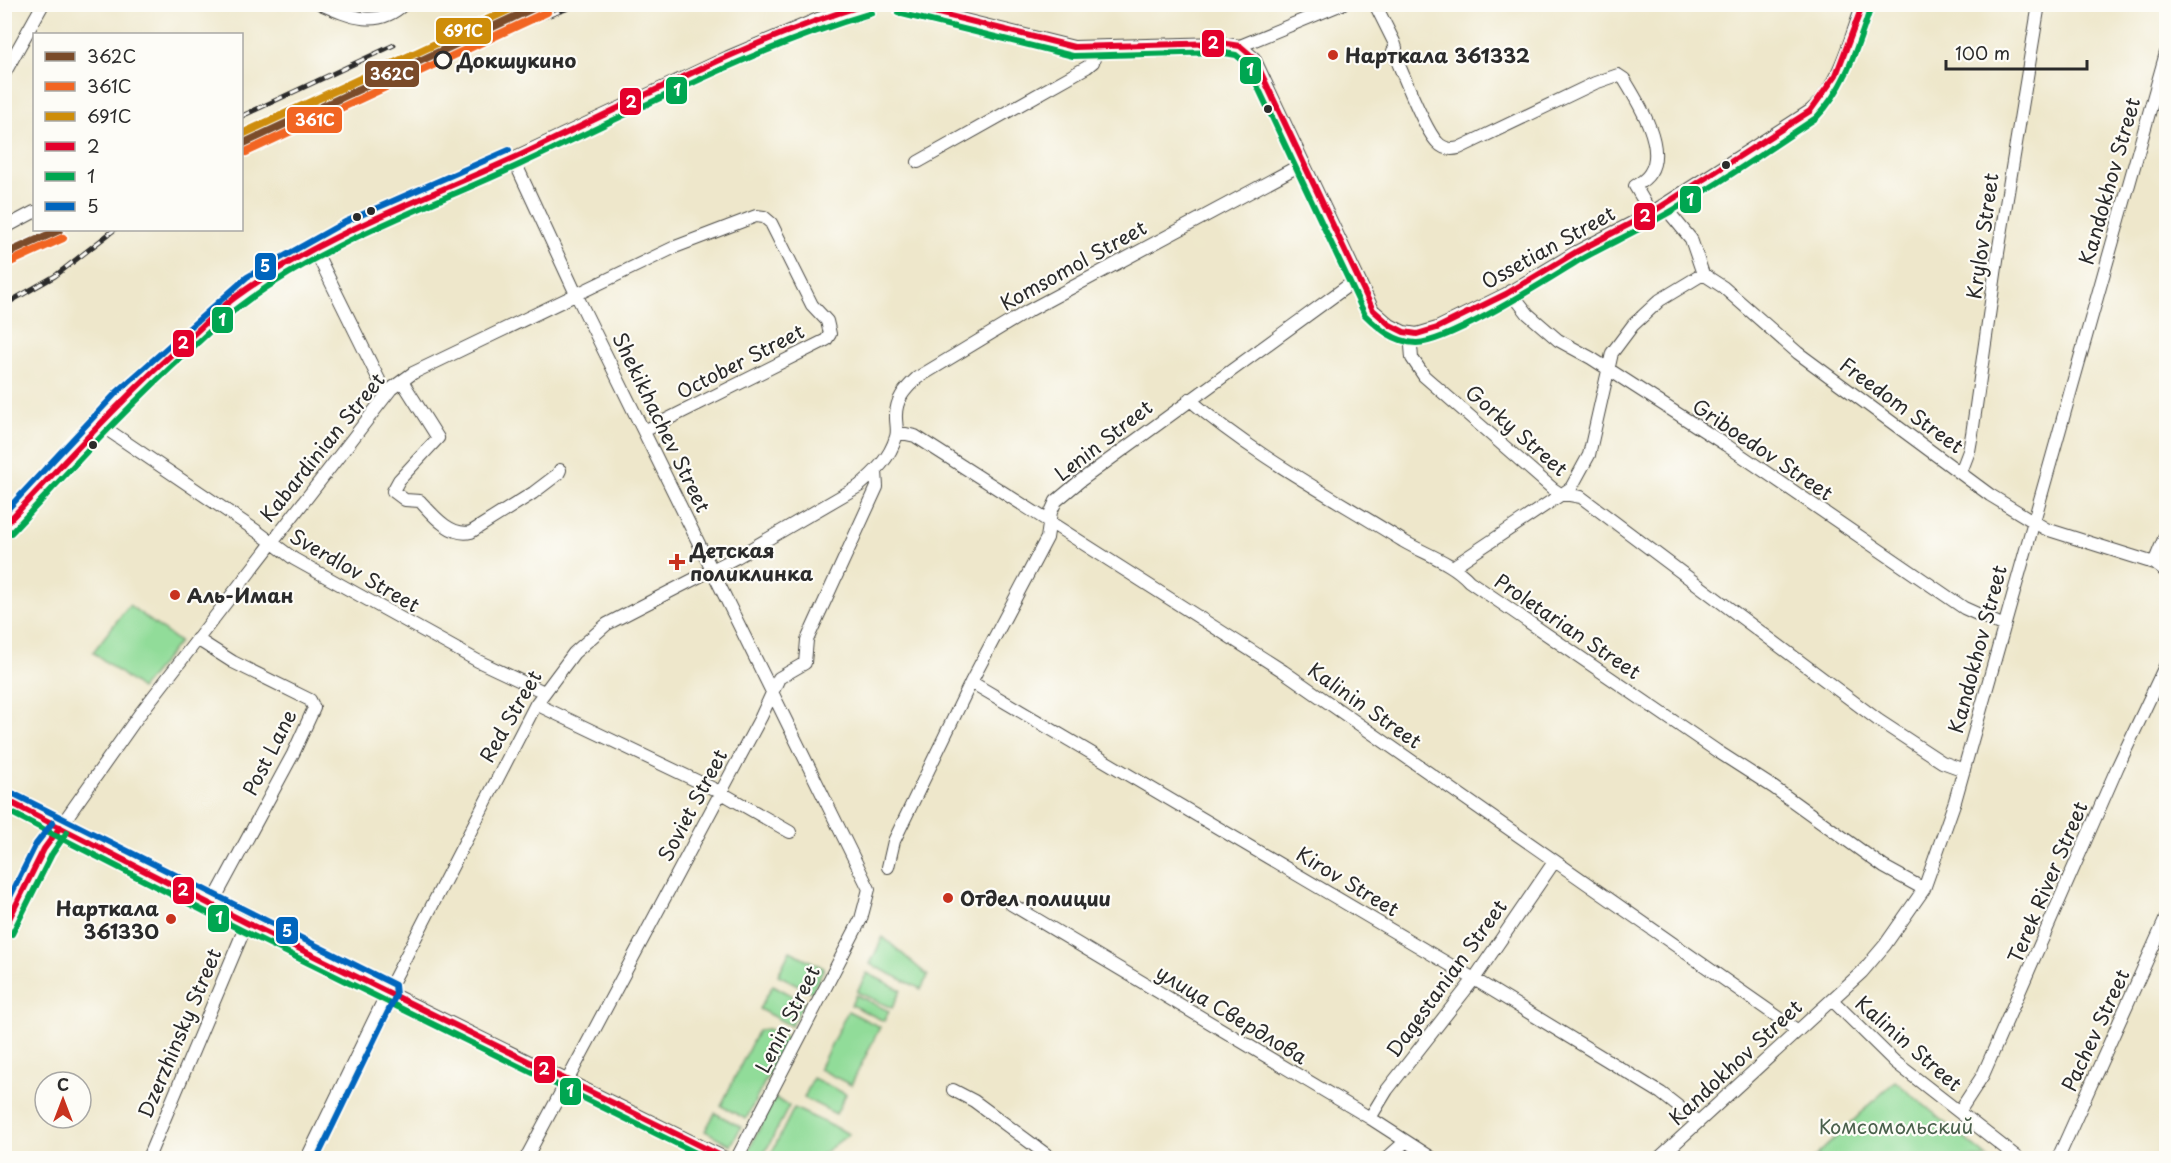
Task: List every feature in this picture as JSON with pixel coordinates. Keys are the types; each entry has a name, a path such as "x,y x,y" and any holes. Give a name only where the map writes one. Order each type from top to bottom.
{"main road":[{"path":"4,799 60,826"},
{"name":"Kabardinian Street","path":"4,930 44,849 60,826"}],"street":[{"path":"4,74 43,4"},
{"path":"321,4 366,20 387,17 404,4"},
{"path":"4,527 135,387 252,284 314,248 728,57 818,19 869,4"},
{"path":"900,4 1065,46 1098,48 1220,43 1240,46 1342,4"},
{"path":"1375,4 1394,42 1396,48 1393,51 1436,141 1444,148 1459,148 1618,75 1624,79 1649,121 1654,162 1650,174 1635,186 1651,213"},
{"name":"Ossetian Street","path":"1410,334 1437,328 1510,291 1576,252 1651,213 1819,104 1836,73 1863,4"},
{"name":"Krylov Street","path":"1960,472 1970,451 1998,253 2039,4"},
{"path":"1240,46 1254,58 1373,310 1397,329 1410,334"},
{"path":"918,162 1087,67 1093,62 1098,48"},
{"name":"Kandokhov Street","path":"1659,1158 1832,1000 1885,945 1924,889 1964,770 2166,53"},
{"name":"Shekikhachev Street","path":"513,158 576,294 865,876 869,897"},
{"name":"Komsomol Street","path":"897,432 897,403 903,392 917,378 1028,311 1304,163"},
{"path":"1454,566 1565,494 1580,474 1588,455 1612,353 1638,320 1660,300 1703,274 1691,239 1663,206"},
{"path":"4,228 33,213"},
{"name":"Kabardinian Street","path":"60,826 197,639 386,394 413,373 675,247 756,216 764,217 771,223 812,305 827,321 830,334 822,341"},
{"path":"314,248 386,394"},
{"name":"Freedom Street","path":"1703,274 1798,353 2032,522 2046,529 2154,563 2166,572"},
{"name":"Lenin Street","path":"888,867 894,841 971,682 1047,538 1049,521 1056,501 1112,455 1357,279"},
{"name":"Griboedov Street","path":"1510,291 1546,331 1726,445 1956,603 2004,626"},
{"name":"Gorky Street","path":"1410,334 1413,358 1424,376 1559,493 1584,499 1878,720 1942,762 1964,770"},
{"name":"October Street","path":"644,431 822,341"},
{"path":"402,381 438,438 399,480 393,491 405,500 420,501 440,522 461,532 471,532 533,493 554,478 560,470"},
{"name":"Proletarian Street","path":"1189,399 1208,416 1315,488 1418,550 1454,566 1469,581 1717,752 1773,787 1884,867 1924,889"},
{"name":"Sverdlov Street","path":"99,424 294,559 478,662 544,692"},
{"name":"Red Street","path":"307,1158 388,991 536,704 558,672 589,637 633,609 713,569 859,486 876,471 891,449 897,432"},
{"name":"Kalinin Street","path":"897,432 915,436 1283,671 1798,1031"},
{"name":"Soviet Street","path":"526,1158 779,678 805,663 807,640 877,487 876,471"},
{"path":"2154,563 2166,534"},
{"name":"Post Lane","path":"197,639 233,662 310,700 314,708 294,754 212,904"},
{"name":"Terek River Street","path":"1959,1112 1983,1075 2118,766 2166,664"},
{"name":"Kirov Street","path":"971,682 1474,979 1661,1093 1698,1122"},
{"path":"536,704 720,792 790,832"},
{"path":"60,826 247,923 725,1158"},
{"name":"Dagestanian Street","path":"1370,1118 1387,1090 1474,979 1554,862"},
{"name":"Lenin Street","path":"737,1158 861,919 869,897"},
{"name":"улица Свердлова","path":"1011,904 1370,1118 1432,1158"},
{"name":"Pachev Street","path":"2058,1158 2166,918"},
{"name":"Dzerzhinsky Street","path":"148,1158 247,923"},
{"name":"Kalinin Street","path":"1832,1000 1895,1062 2018,1158"},
{"path":"953,1090 974,1101 1051,1158"},
{"path":"1387,1158 1405,1142"}],"green space":[{"path":"129,605 179,642 141,689 93,652"},
{"path":"883,937 928,976 921,989 870,964"},
{"path":"790,951 824,968 812,992 778,975"},
{"path":"867,973 901,990 892,1008 857,992"},
{"path":"773,985 804,1002 791,1026 759,1009"},
{"path":"856,995 889,1011 884,1021 851,1005"},
{"path":"848,1011 880,1027 851,1085 819,1069"},
{"path":"768,1029 787,1038 746,1119 721,1106 758,1030"},
{"path":"813,1078 846,1094 836,1114 804,1098"},
{"name":"Комсомольский","path":"1895,1081 1988,1158 1814,1158"},
{"path":"775,1098 789,1106 762,1158 746,1155"},
{"path":"794,1108 849,1134 817,1158 769,1158"},
{"path":"715,1113 741,1127 731,1145 705,1131"}],"railway":[{"path":"517,27 580,4"},
{"path":"243,116 394,45"},
{"path":"4,305 55,276 113,231"}],"transit line":[{"name":"691С","path":"243,134 521,4"},
{"name":"362С","path":"243,144 542,4"},
{"name":"2","path":"4,526 160,365 234,298 300,256 370,221 514,158 732,55 776,36 867,4"},
{"name":"2","path":"902,4 1074,47 1220,43 1240,46 1254,58 1373,310 1390,325 1404,332 1417,334 1437,328 1506,294 1576,252 1651,213 1810,111 1836,75 1863,4"},
{"name":"1","path":"898,13 1073,56 1219,52 1236,55 1247,64 1365,315 1388,334 1416,343 1431,341 1497,310 1578,261 1695,197 1816,118 1843,80 1871,7"},
{"name":"361С","path":"246,152 547,12"},
{"name":"1","path":"11,533 98,440 166,372 227,316 272,284 375,228 519,165 737,63 781,44 872,13"},
{"name":"5","path":"4,513 116,393 247,277 345,222 509,150"},
{"name":"362С","path":"4,255 57,231"},
{"name":"361С","path":"8,263 63,238"},
{"name":"5","path":"8,791 395,985 396,995 317,1158"},
{"name":"2","path":"4,799 247,923 725,1158"},
{"name":"1","path":"4,809 243,931 706,1158"},
{"name":"5","path":"4,909 36,844 53,822"},
{"name":"2","path":"4,929 44,849 60,827"},
{"name":"1","path":"12,934 52,854 67,832"}],"place":[{"name":"Нарткала 361332","path":"1333,55"},
{"name":"Докшукино","path":"443,60"},
{"name":"Детская поликлинка","path":"677,562"},
{"name":"Аль-Иман","path":"175,595"},
{"name":"Отдел полиции","path":"948,898"},
{"name":"Нарткала 361330","path":"171,919"}]}
